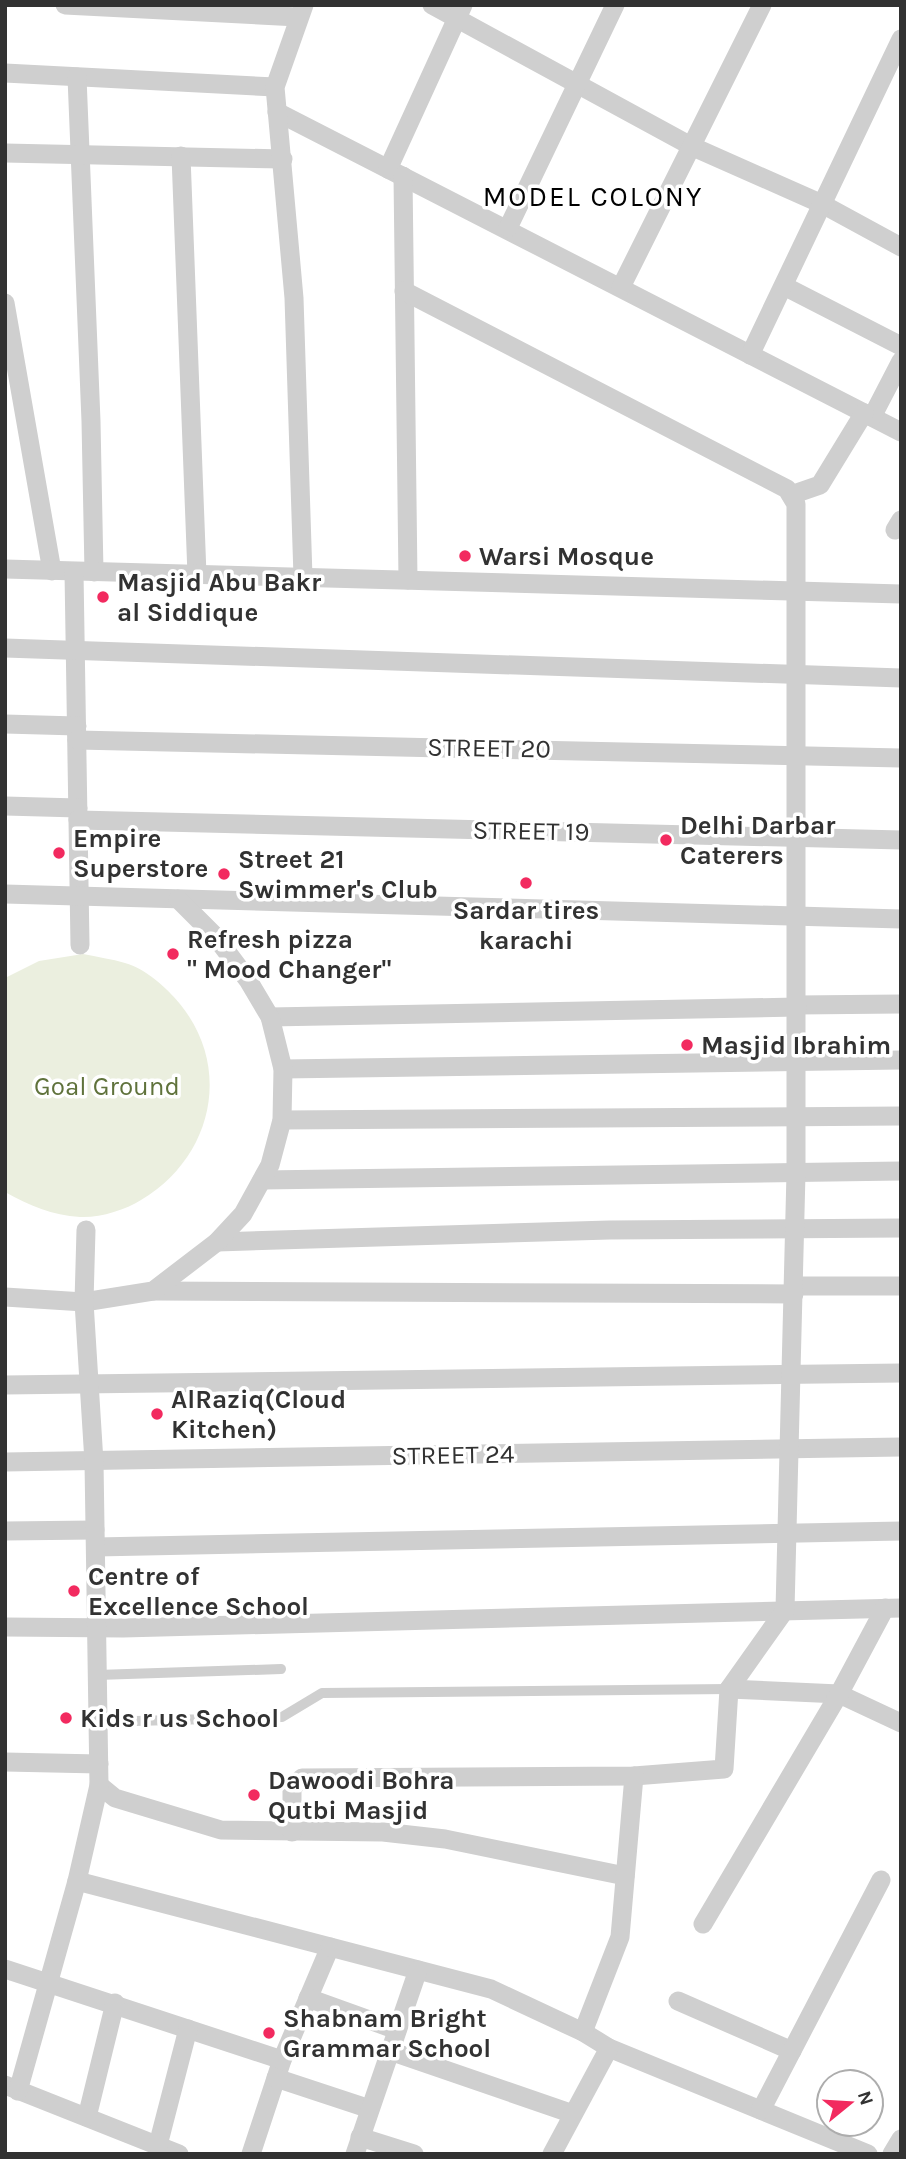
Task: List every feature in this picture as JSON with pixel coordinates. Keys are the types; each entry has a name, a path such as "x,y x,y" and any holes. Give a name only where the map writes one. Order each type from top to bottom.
{"street":[{"path":"65,5 301,11 275,87 294,298 303,578"},
{"path":"432,5 460,12 576,86 691,146 822,205 901,247"},
{"path":"508,228 615,5"},
{"path":"621,287 762,5"},
{"path":"408,580 404,291 395,173 460,12"},
{"path":"750,355 901,39"},
{"path":"5,73 275,87"},
{"path":"77,77 84,572 75,650 80,945"},
{"path":"277,112 508,228 901,432"},
{"path":"5,153 283,159"},
{"path":"181,156 197,575"},
{"path":"783,285 901,346"},
{"path":"292,1832 292,1788 302,1778 634,1776 724,1769 729,1689 785,1610 796,1173 796,504 787,489 775,482 404,291"},
{"path":"5,303 51,571"},
{"path":"791,495 820,485 901,361"},
{"path":"5,569 901,593"},
{"path":"5,648 901,678"},
{"name":"STREET 20","path":"5,724 77,733 901,758"},
{"name":"STREET 19","path":"5,806 78,814 901,841"},
{"path":"5,894 901,919"},
{"path":"153,1291 217,1242 243,1214 270,1165 282,1120 283,1069 270,1017 248,980 215,936 178,899"},
{"path":"270,1017 901,1004"},
{"path":"283,1069 901,1060"},
{"path":"282,1120 796,1119 901,1116"},
{"path":"262,1180 901,1171"},
{"path":"217,1242 609,1230 901,1228"},
{"path":"86,1230 84,1302 92,1386 99,1785 49,1981 12,2088 179,2154"},
{"path":"5,1297 84,1302 153,1291 794,1290 901,1286"},
{"path":"5,1385 92,1386 901,1373"},
{"name":"STREET 24","path":"5,1462 901,1447"},
{"path":"5,1531 95,1539 901,1531"},
{"path":"5,1627 97,1628 893,1608"},
{"path":"703,1924 839,1693 893,1608"},
{"path":"729,1689 839,1693 901,1723"},
{"path":"5,1762 99,1765"},
{"path":"583,2032 620,1937 634,1776"},
{"path":"99,1785 115,1798 221,1830 383,1832 445,1839 625,1876"},
{"path":"761,2110 881,1880"},
{"path":"76,1881 491,1989 583,2032 608,2049 868,2154"},
{"path":"251,2154 279,2069 330,1947"},
{"path":"5,1969 49,1981 188,2029 370,2109"},
{"path":"414,2154 357,2145 418,1970"},
{"path":"308,1998 397,2029"},
{"path":"678,2001 792,2051"},
{"path":"87,2117 115,2003"},
{"path":"158,2146 188,2029"},
{"path":"552,2154 608,2049"},
{"path":"390,2051 573,2114"}],"lane":[{"path":"97,1675 281,1670"},
{"path":"98,1722 282,1717 322,1693 729,1689"}],"green space":[{"name":"Goal Ground","path":"83,954 133,966 155,979 168,991 196,1029 206,1056 210,1084 207,1111 199,1137 184,1161 165,1182 128,1207 88,1217 41,1209 5,1192 5,978 39,961"}],"place":[{"name":"Warsi Mosque","path":"465,556"},
{"name":"Masjid Abu Bakr al Siddique","path":"103,597"},
{"name":"Delhi Darbar Caterers","path":"666,840"},
{"name":"Empire Superstore","path":"59,853"},
{"name":"Street 21 Swimmer's Club","path":"224,874"},
{"name":"Sardar tires karachi","path":"526,883"},
{"name":"Refresh pizza \" Mood Changer\"","path":"173,954"},
{"name":"Masjid Ibrahim","path":"687,1045"},
{"name":"AlRaziq(Cloud Kitchen)","path":"157,1414"},
{"name":"Centre of Excellence School","path":"74,1591"},
{"name":"Kids r us School","path":"66,1718"},
{"name":"Dawoodi Bohra Qutbi Masjid","path":"254,1795"},
{"name":"Shabnam Bright Grammar School","path":"269,2033"}],"district":[{"name":"MODEL COLONY","path":"593,196"}]}
